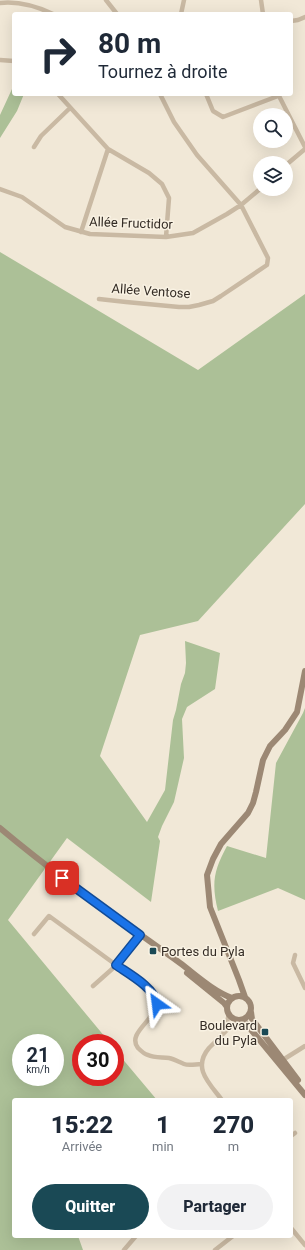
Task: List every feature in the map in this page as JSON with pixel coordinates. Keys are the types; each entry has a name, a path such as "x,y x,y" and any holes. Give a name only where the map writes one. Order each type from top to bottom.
{"main road":[{"path":"305,671 297,712 285,730 270,746 263,760 256,792 248,813 221,844 207,875 210,907 240,980 245,997 251,1005 252,1020 305,1094"},
{"path":"0,828 62,878 223,995 245,997"},
{"path":"142,936 223,1002 231,1017 241,1020 281,1061 305,1089"},
{"path":"227,1007 239,988 240,980"},
{"path":"241,1020 248,1017 251,1012"}],"street":[{"path":"106,0 115,12"},
{"path":"181,12 184,0"},
{"path":"261,0 263,12"},
{"path":"0,2 14,2 29,5 47,12"},
{"path":"293,21 305,17"},
{"path":"0,60 12,61"},
{"path":"60,96 108,149 149,173 162,184 168,198 166,237"},
{"name":"Allée Ventose","path":"99,299 188,307 213,300 221,296 267,265 268,258 241,204 196,155 174,122 161,96"},
{"path":"207,96 213,111 223,117 276,96"},
{"path":"279,96 305,148 293,159"},
{"path":"34,148 40,136 70,108"},
{"path":"81,232 108,149"},
{"name":"Allée Fructidor","path":"0,189 22,197 65,227 81,232 90,234 166,237 193,233 227,214 253,195"},
{"path":"34,934 49,916 154,994 157,1001 155,1010 136,1037 138,1048 145,1054 170,1058 187,1065 202,1064"},
{"path":"93,986 116,965 142,936"},
{"path":"295,955 293,963 305,988"},
{"path":"220,1036 226,1026 229,1014"},
{"path":"220,1098 204,1076 202,1072 202,1064 206,1052 220,1036 232,1025 241,1020"},
{"path":"281,1061 305,1046"},
{"path":"293,1230 305,1245"},
{"path":"124,1250 134,1238"},
{"path":"215,1250 230,1238"}],"green space":[{"path":"12,89 12,96 23,96 17,111 0,138 0,115"},
{"path":"0,252 198,370 305,294 305,504 198,621 140,635 100,756 147,822 165,790 173,720 185,673 185,641 220,653 215,689 187,707 182,719 184,758 174,802 158,837 160,841 151,902 67,838 8,920 103,1034 72,1034 72,1086 124,1086 124,1061 155,1098 12,1098 12,1238 79,1238 83,1250 0,1250"},
{"path":"305,708 305,900 278,888 218,911 214,884 219,862 227,846 266,858 276,763"}],"place":[{"name":"Portes du Pyla","path":"153,951"},
{"name":"Boulevard du Pyla","path":"265,1032"}],"route":[{"path":"62,878 140,935 120,962 116,965 149,989 155,996 157,1004"}]}
